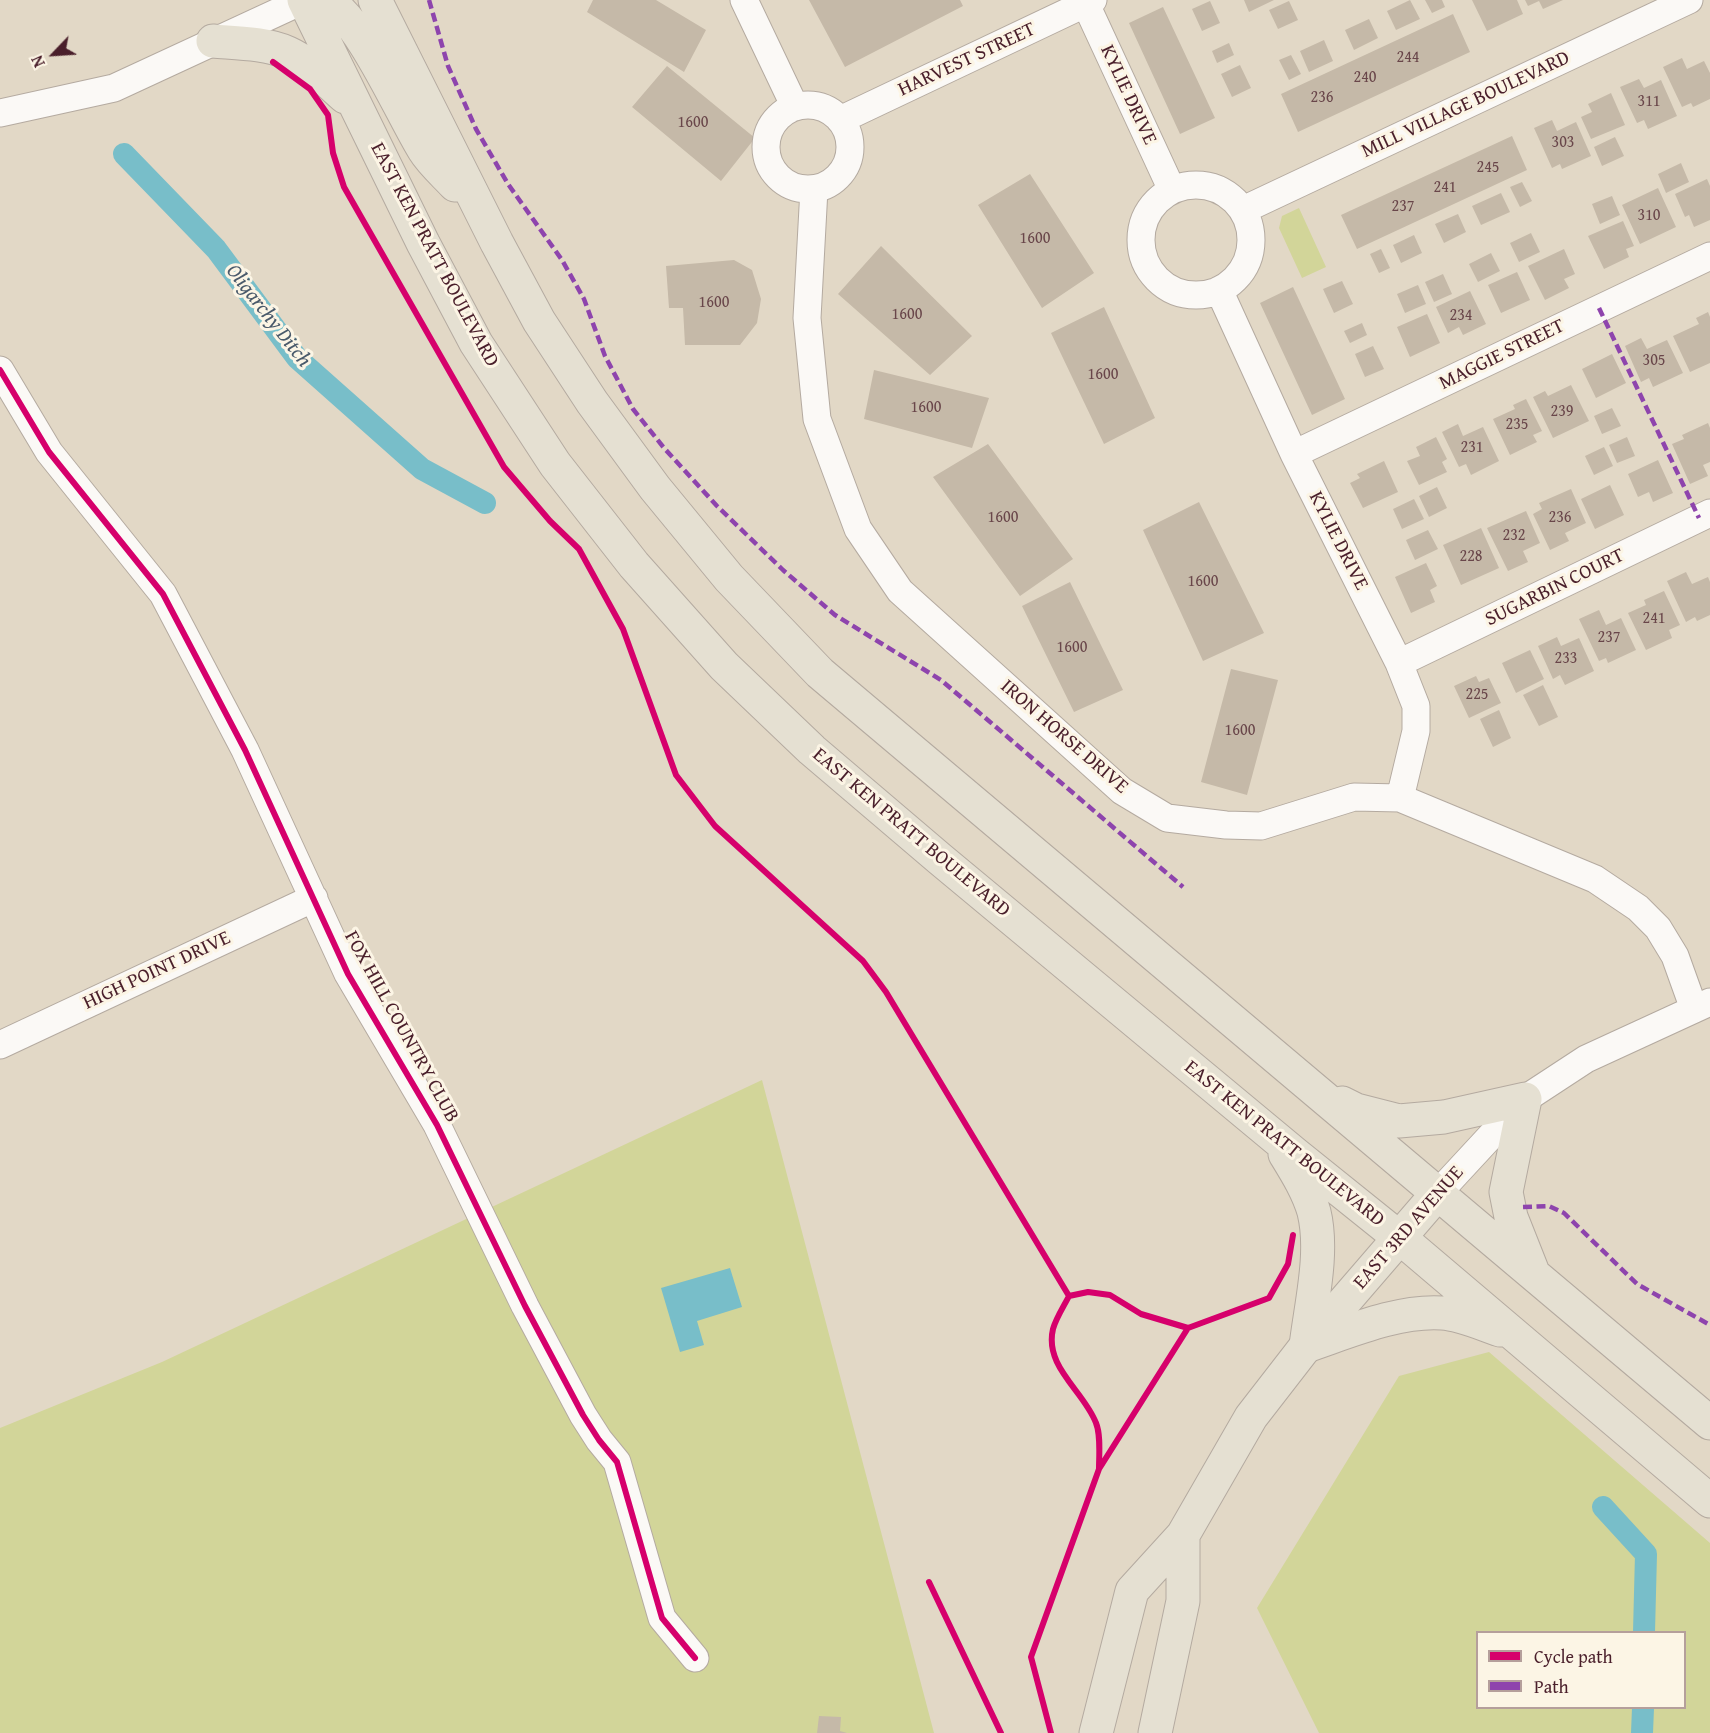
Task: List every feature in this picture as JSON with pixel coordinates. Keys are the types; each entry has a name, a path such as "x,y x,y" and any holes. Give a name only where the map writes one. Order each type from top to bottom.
{"main road":[{"name":"EAST KEN PRATT BOULEVARD","path":"304,0 423,243 476,343 555,464 634,565 724,666 812,750 1514,1334 1710,1501"},
{"path":"325,0 333,4 353,25 425,153 481,213"},
{"path":"375,0 481,213 539,321 592,402 654,488 729,578 820,673 1710,1423"},
{"path":"213,40 288,53 315,69 357,109"},
{"path":"1316,1090 1356,1110 1399,1121 1444,1117 1525,1099 1506,1192 1511,1217 1533,1274"},
{"path":"1277,1139 1302,1183 1314,1211 1317,1239 1315,1280 1306,1346 1412,1313 1444,1313 1514,1334"},
{"name":"EAST 3RD AVENUE","path":"1096,1733 1132,1591 1183,1535 1251,1417 1306,1346 1438,1193"},
{"name":"EAST 3RD AVENUE","path":"1155,1733 1183,1601 1183,1535"}],"street":[{"path":"0,113 114,88 213,40 304,0"},
{"path":"744,0 795,107"},
{"name":"MILL VILLAGE BOULEVARD","path":"1243,210 1689,0"},
{"name":"HARVEST STREET","path":"840,120 1088,1"},
{"name":"KYLIE DRIVE","path":"1088,1 1172,190"},
{"path":"805,105 824,108 840,120 849,137 849,158 846,167 832,182 814,189 790,186 781,179 768,161 766,150 770,128 785,111 805,105"},
{"path":"1196,184 1215,188 1232,198 1243,210 1251,233 1250,252 1243,270 1230,285 1213,294 1190,296 1172,291 1156,279 1145,263 1140,246 1141,226 1149,209 1163,195 1172,190 1196,184"},
{"name":"IRON HORSE DRIVE","path":"814,189 807,318 817,419 858,529 900,591 1122,791 1167,818 1226,825 1261,826 1354,797 1400,798 1595,879 1638,908 1658,928 1702,1005"},
{"name":"MAGGIE STREET","path":"1294,454 1710,256"},
{"name":"KYLIE DRIVE","path":"1219,290 1294,454 1400,663 1416,706 1416,731 1400,798"},
{"name":"FOX HILL COUNTRY CLUB","path":"0,370 49,452 163,594 245,750 348,974 437,1125 525,1306 567,1386 599,1440 616,1462 662,1618 695,1658"},
{"name":"SUGARBIN COURT","path":"1400,663 1710,513"},
{"name":"HIGH POINT DRIVE","path":"0,1045 314,898"},
{"name":"EAST 3RD AVENUE","path":"1438,1193 1525,1099 1586,1059 1702,1005"}],"green space":[{"path":"1299,208 1326,267 1302,278 1279,228 1282,216"},
{"path":"762,1080 934,1733 0,1733 0,1428 162,1362"},
{"path":"1489,1352 1710,1543 1710,1733 1319,1733 1257,1608 1399,1376"}],"water":[{"path":"730,1268 742,1307 697,1321 704,1345 680,1352 661,1288"}],"building":[{"path":"593,0 656,0 706,30 684,72 587,12"},
{"path":"809,0 960,0 963,6 845,67"},
{"path":"1244,0 1274,0 1249,12"},
{"path":"1410,0 1420,19 1396,30 1387,11"},
{"path":"1425,0 1442,0 1445,7 1432,13"},
{"path":"1472,0 1517,0 1523,14 1487,31"},
{"path":"1525,0 1563,0 1543,9 1539,1 1528,6"},
{"path":"1210,1 1220,23 1202,31 1192,9"},
{"path":"1289,1 1298,20 1278,29 1269,10"},
{"path":"1163,7 1215,118 1180,134 1129,23"},
{"path":"1453,14 1470,52 1298,132 1281,94"},
{"path":"1369,19 1378,38 1354,50 1345,30"},
{"path":"1324,40 1333,61 1309,72 1300,51"},
{"path":"1229,43 1234,55 1217,63 1212,51"},
{"path":"1291,55 1301,74 1289,80 1279,60"},
{"path":"1682,58 1687,69 1704,61 1710,73 1710,99 1693,107 1691,103 1682,107 1663,67"},
{"path":"1240,65 1251,88 1232,97 1221,74"},
{"path":"667,66 755,138 721,181 632,107"},
{"path":"1639,79 1644,88 1661,80 1677,116 1648,129 1644,120 1637,123 1620,87"},
{"path":"1611,93 1625,125 1591,139 1581,117 1592,112 1588,104"},
{"path":"1552,120 1557,131 1576,122 1591,156 1562,169 1560,164 1552,168 1534,128"},
{"path":"1512,136 1527,170 1357,249 1341,215"},
{"path":"1615,137 1624,156 1602,166 1594,147"},
{"path":"1681,163 1689,182 1666,193 1658,174"},
{"path":"1030,174 1094,273 1042,308 978,205"},
{"path":"1707,179 1710,186 1710,220 1694,227 1689,215 1685,217 1675,194"},
{"path":"1522,182 1532,201 1520,207 1510,187"},
{"path":"1658,188 1676,227 1640,244 1622,205"},
{"path":"1501,193 1510,212 1481,225 1472,206"},
{"path":"1612,196 1620,215 1600,224 1592,204"},
{"path":"1458,214 1466,232 1444,243 1435,224"},
{"path":"1623,221 1634,246 1626,249 1629,257 1604,269 1588,236"},
{"path":"1531,233 1540,252 1519,262 1510,243"},
{"path":"1414,235 1422,253 1401,263 1393,245"},
{"path":"881,246 972,336 930,375 838,294"},
{"path":"1381,249 1390,268 1379,273 1370,254"},
{"path":"1564,249 1575,274 1564,279 1569,288 1545,300 1528,266"},
{"path":"1491,253 1500,271 1478,282 1469,264"},
{"path":"734,260 752,270 761,299 757,323 740,345 685,345 683,308 669,308 666,266"},
{"path":"1517,272 1530,300 1501,313 1488,285"},
{"path":"1443,274 1452,294 1434,302 1425,282"},
{"path":"1342,281 1353,304 1334,313 1323,289"},
{"path":"1418,285 1426,304 1405,313 1397,294"},
{"path":"1293,287 1345,399 1312,415 1260,303"},
{"path":"1470,291 1486,324 1463,335 1459,327 1448,333 1436,307"},
{"path":"1104,307 1155,418 1104,444 1051,333"},
{"path":"1708,312 1710,317 1710,363 1690,372 1673,336 1699,324 1696,318"},
{"path":"1427,314 1440,343 1410,357 1397,327"},
{"path":"1362,323 1367,335 1350,343 1344,331"},
{"path":"1641,338 1647,349 1667,340 1683,373 1653,387 1649,378 1641,382 1625,346"},
{"path":"1373,346 1384,369 1365,377 1355,354"},
{"path":"1612,354 1626,383 1596,398 1582,369"},
{"path":"874,370 989,398 972,448 864,419"},
{"path":"1571,385 1589,421 1553,438 1533,397 1545,391 1548,396"},
{"path":"1526,399 1542,431 1533,435 1537,442 1510,455 1493,419 1515,409 1513,405"},
{"path":"1612,408 1621,426 1602,434 1594,416"},
{"path":"1708,423 1710,462 1703,465 1708,476 1690,484 1672,444 1684,439 1682,435"},
{"path":"1458,424 1463,436 1483,427 1499,461 1471,475 1466,464 1459,467 1442,432"},
{"path":"1436,437 1447,459 1442,462 1447,472 1419,485 1407,461 1420,456 1416,447"},
{"path":"1627,437 1635,456 1617,463 1609,445"},
{"path":"988,444 1073,559 1020,596 933,477"},
{"path":"1604,447 1613,466 1594,475 1585,456"},
{"path":"1658,460 1673,493 1653,502 1649,492 1638,497 1628,474"},
{"path":"1384,461 1398,492 1363,508 1350,483 1360,478 1357,474"},
{"path":"1610,485 1624,515 1595,529 1581,499"},
{"path":"1437,487 1447,508 1429,517 1419,496"},
{"path":"1571,489 1586,523 1565,533 1569,541 1550,550 1533,514 1542,509 1539,503"},
{"path":"1414,499 1424,519 1402,529 1393,509"},
{"path":"1199,502 1264,633 1203,661 1143,530"},
{"path":"1526,511 1540,543 1523,551 1528,562 1508,571 1487,528"},
{"path":"1481,528 1499,568 1461,585 1443,545"},
{"path":"1428,530 1438,549 1415,560 1406,540"},
{"path":"1426,563 1437,586 1430,590 1435,602 1411,613 1395,577"},
{"path":"1686,572 1692,584 1708,577 1710,582 1710,615 1697,621 1695,617 1686,622 1667,581"},
{"path":"1070,582 1123,690 1074,712 1022,606"},
{"path":"1664,591 1680,625 1669,630 1672,638 1646,650 1628,613 1646,605 1644,600"},
{"path":"1599,610 1606,625 1621,618 1636,650 1608,663 1606,658 1599,661 1579,619"},
{"path":"1557,637 1561,646 1579,638 1594,671 1565,685 1560,675 1553,679 1538,646"},
{"path":"1530,650 1544,679 1516,693 1502,663"},
{"path":"1231,669 1278,680 1247,795 1201,782"},
{"path":"1476,676 1479,682 1489,678 1501,703 1469,718 1454,686"},
{"path":"1543,685 1558,717 1539,726 1523,695"},
{"path":"1499,710 1511,738 1493,747 1480,719"},
{"path":"819,1716 841,1717 840,1731 847,1733 817,1733"}],"waterway":[{"name":"Oligarchy Ditch","path":"124,154 216,249 297,358 422,469 485,503"},
{"name":"Oligarchy Ditch","path":"1603,1507 1646,1554 1644,1631"},
{"name":"Oligarchy Ditch","path":"1642,1733 1643,1709"}],"marked path":[{"path":"429,0 448,66 476,129 508,184 562,260 584,299 605,356 633,409 664,448 717,506 783,570 835,615 941,680 1183,887"},
{"path":"1599,308 1699,518"},
{"path":"1523,1207 1549,1206 1564,1213 1637,1284 1710,1325"}],"cycle path":[{"path":"273,62 310,89 328,115 333,153 344,187 504,467 550,521 579,549 623,629 676,775 715,826 863,961 886,992 1069,1296"},
{"path":"0,370 49,452 163,594 245,750 348,974 437,1125 525,1306 583,1415 617,1462 662,1618 695,1658"},
{"path":"1051,1733 1031,1657 1099,1469 1188,1328 1269,1298 1288,1264 1293,1235"},
{"path":"1069,1296 1088,1292 1110,1295 1141,1314 1188,1328"},
{"path":"1069,1296 1054,1325 1052,1343 1054,1355 1059,1367 1090,1411 1098,1428 1099,1469"},
{"path":"929,1582 1001,1733"}]}
